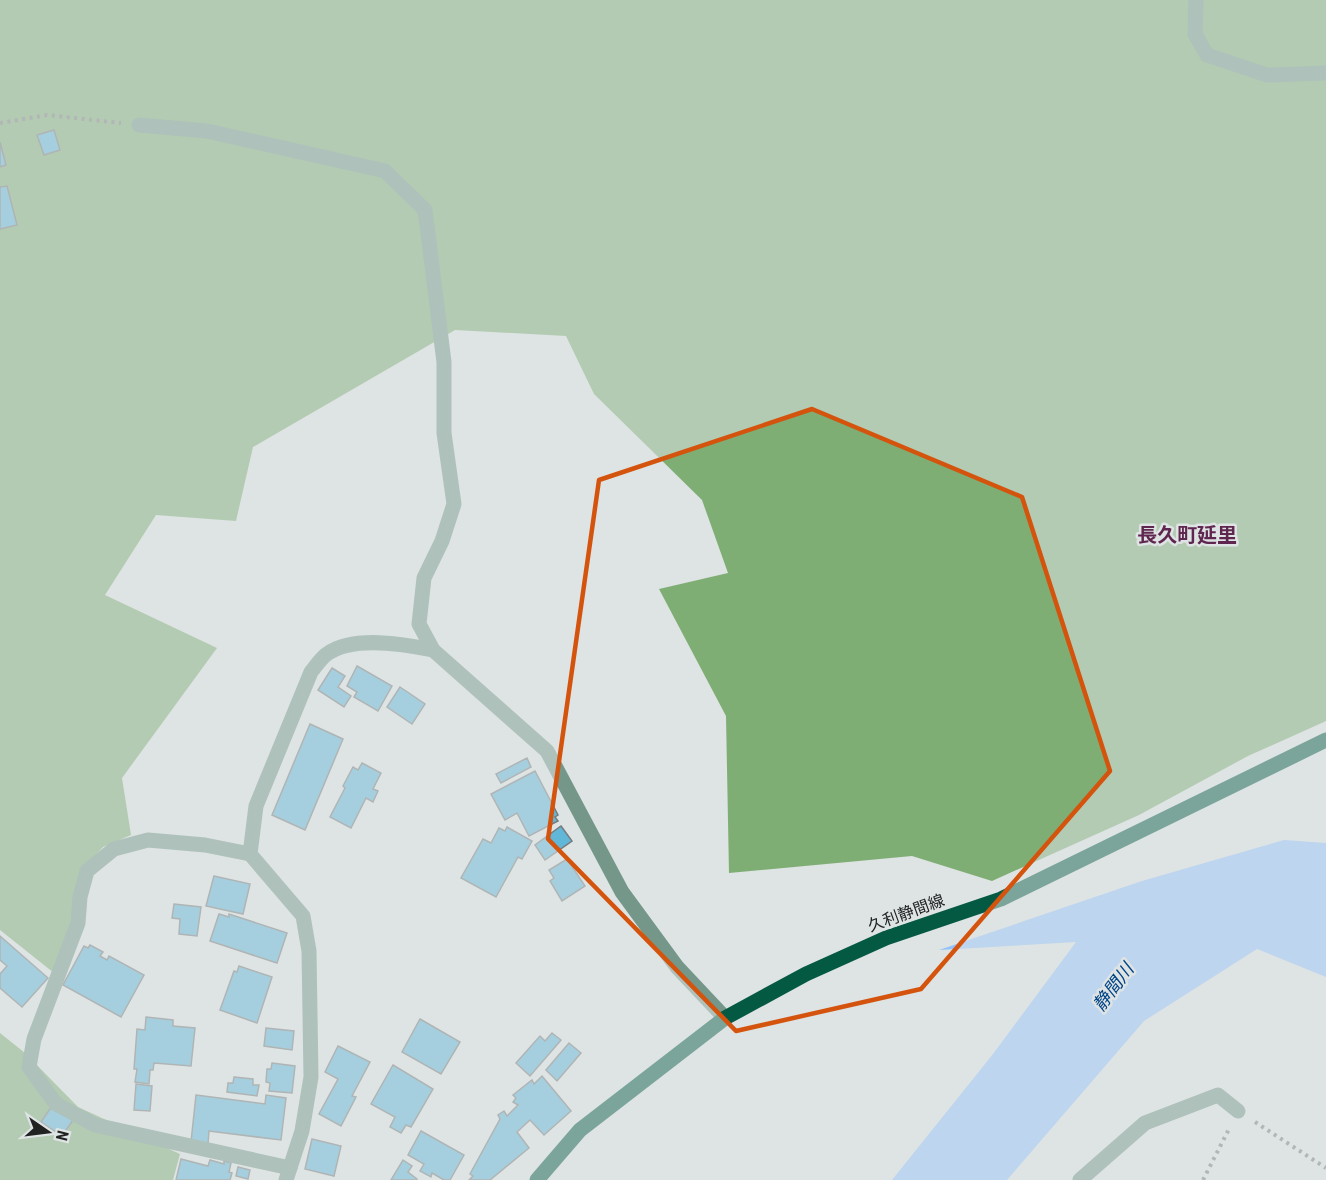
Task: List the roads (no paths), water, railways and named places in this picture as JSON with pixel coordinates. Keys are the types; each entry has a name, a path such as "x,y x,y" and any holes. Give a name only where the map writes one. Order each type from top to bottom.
{"main road":[{"name":"久利静間線","path":"537,1180 580,1130 725,1018 806,974 886,938 1001,899 1326,740"}],"street":[{"path":"1196,0 1195,34 1207,55 1267,75 1326,73"},
{"path":"139,125 207,131 385,171 425,210 444,362 444,433 454,504 442,541 424,578 419,624 433,650 547,751 622,892 678,967 725,1018"},
{"path":"250,854 256,806 311,672 327,654 350,645 397,643 433,650"},
{"path":"148,840 205,845 250,854 303,916 309,951 311,1077 302,1131 288,1174 95,1125 56,1104 29,1067 34,1039 78,923 80,897 87,871 114,849 148,840"},
{"path":"1080,1180 1145,1123 1218,1095 1238,1111"}],"water":[{"name":"静間川","path":"1284,840 1326,843 1326,977 1257,949 1144,1021 1007,1180 892,1180 993,1054 1076,942 939,950 1142,881"}],"district":[{"name":"長久町延里","path":"1187,535"}]}
